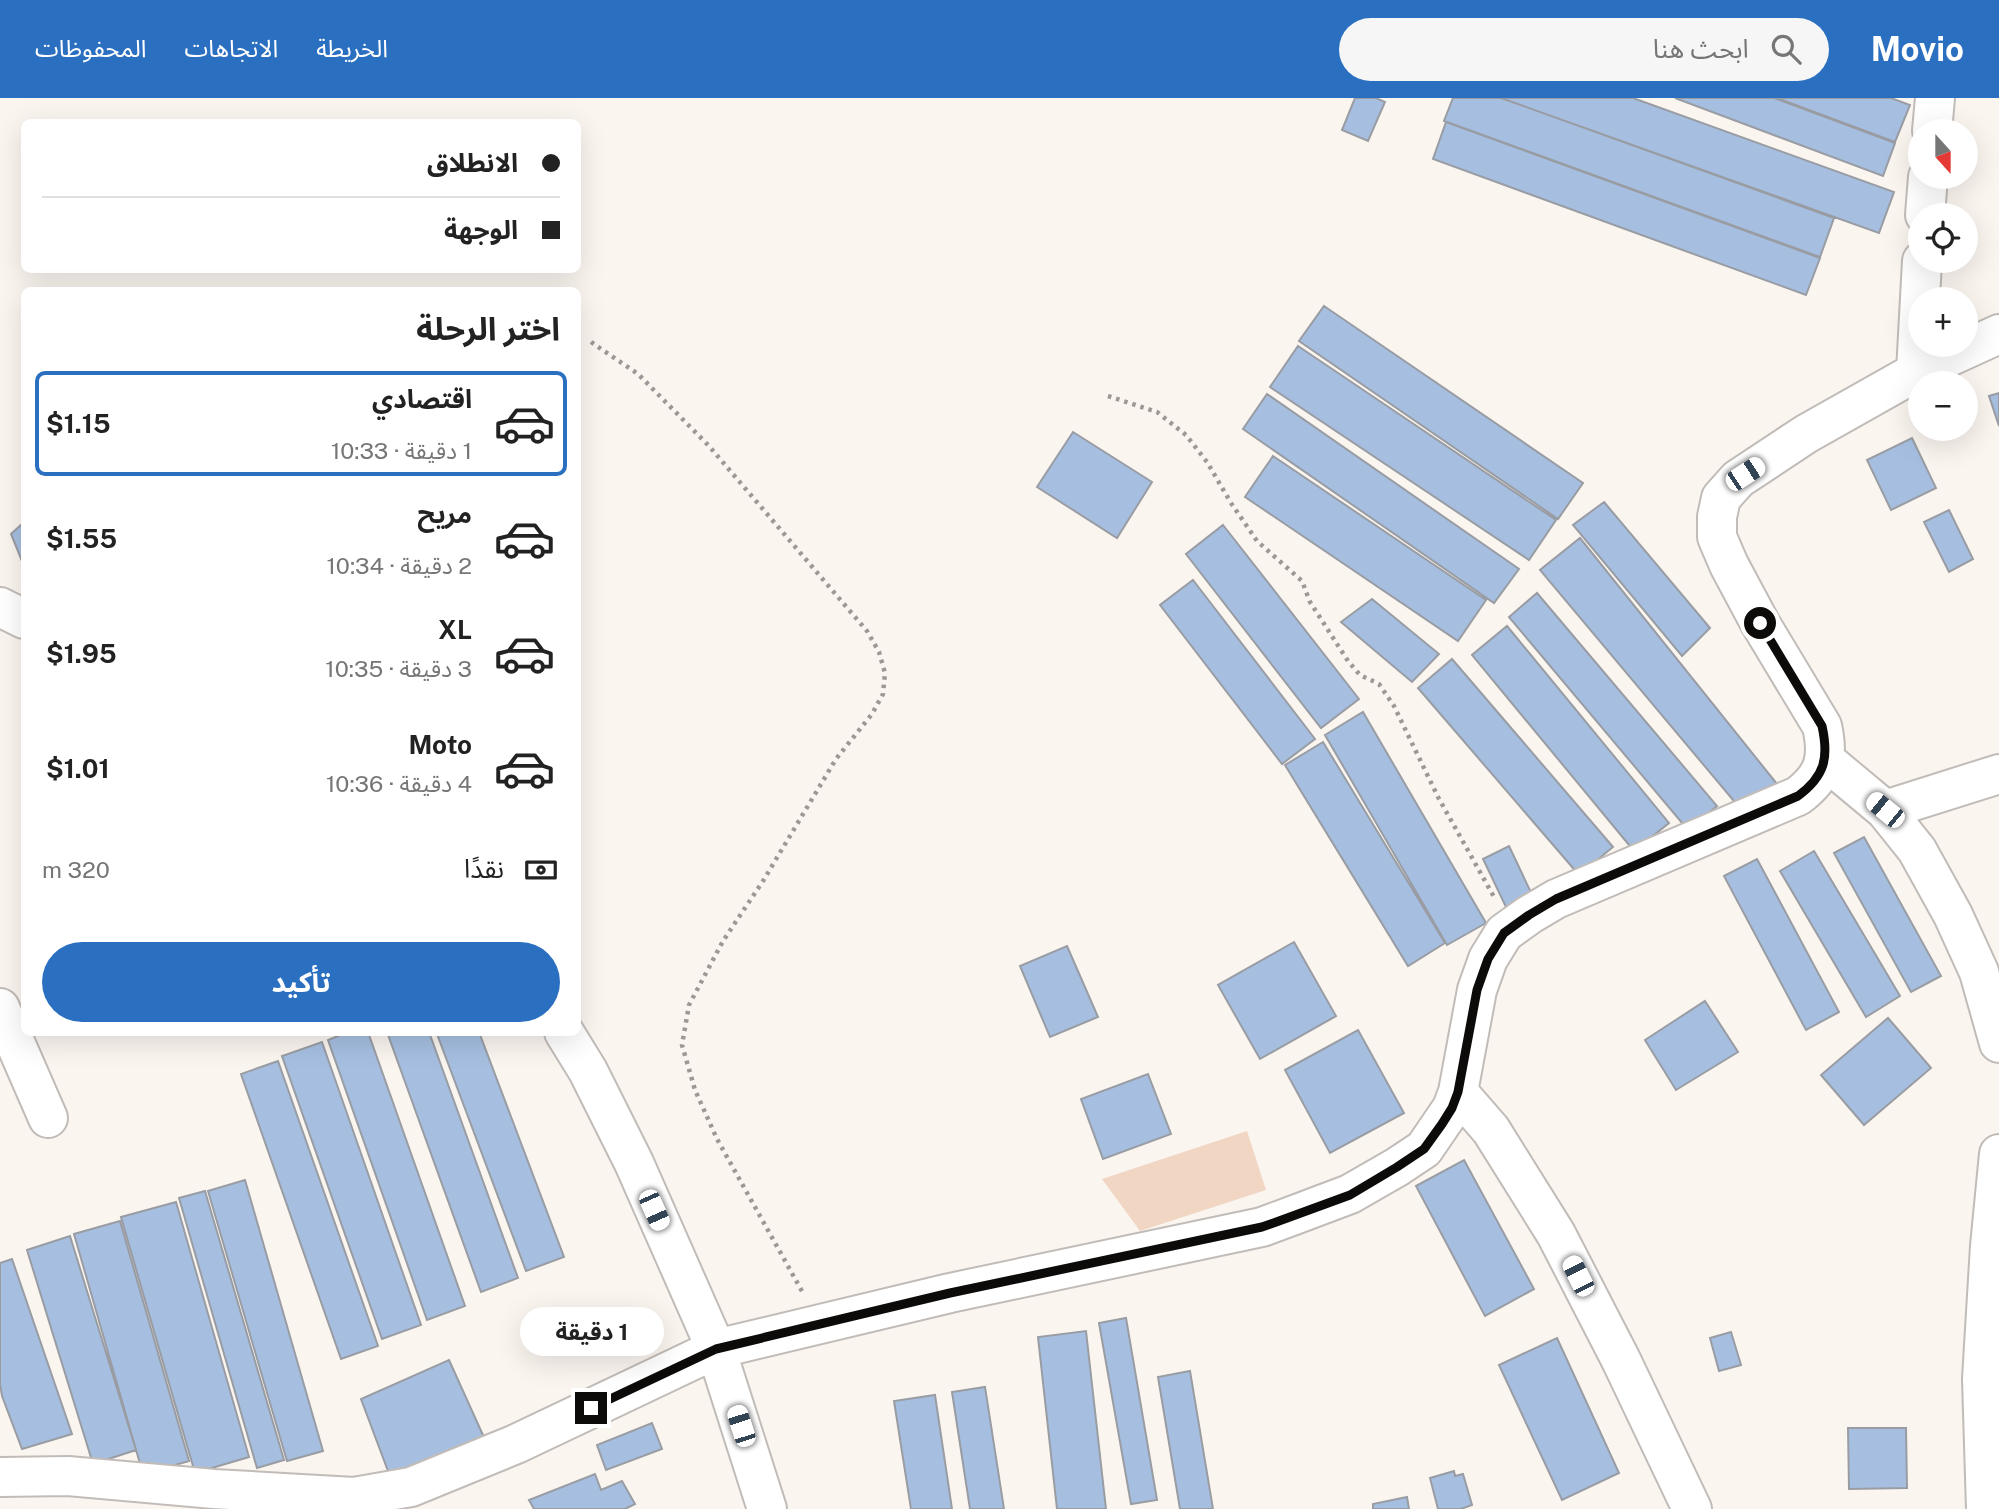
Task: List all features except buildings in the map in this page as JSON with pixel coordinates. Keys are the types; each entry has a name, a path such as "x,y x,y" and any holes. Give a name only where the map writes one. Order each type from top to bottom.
{"street":[{"path":"1933,119 1935,98"},
{"path":"1916,371 1921,273"},
{"path":"1918,371 1999,334"},
{"path":"0,1477 68,1476 214,1489 354,1497 411,1487 516,1444 716,1349 950,1293 1262,1227 1350,1195 1424,1149 1447,1116 1458,1092 1477,990 1488,959 1508,929 1556,899 1798,796 1821,772 1826,743 1822,726 1745,597 1717,537 1718,506 1726,491 1745,474 1806,434 1908,377"},
{"path":"1825,760 1885,810 1917,850 1953,915 1979,972 1999,1043"},
{"path":"1885,810 1999,774"},
{"path":"0,1008 48,1118"},
{"path":"566,1036 634,1163 716,1349 767,1509"},
{"path":"1458,1092 1491,1130 1556,1234 1621,1360 1692,1509"},
{"path":"1986,1509 1983,1379 1990,1247 1999,1154"}],"path":[{"path":"591,342 638,373 709,446 867,631 880,652 886,673 883,694 873,714 836,759 723,941 689,1005 682,1045 695,1090 717,1139 821,1324"},
{"path":"1108,396 1157,412 1186,435 1257,541 1302,581 1310,602 1348,661 1360,675 1379,684 1394,706 1438,797 1505,917 1508,929"}],"shaded area":[{"path":"1247,1131 1266,1190 1140,1231 1102,1179"}],"route":[{"path":"591,1408 716,1349 950,1293 1262,1227 1350,1195 1424,1149 1452,1108 1458,1092 1477,990 1488,959 1504,933 1556,899 1798,796 1821,772 1826,743 1822,726 1760,623"}]}
